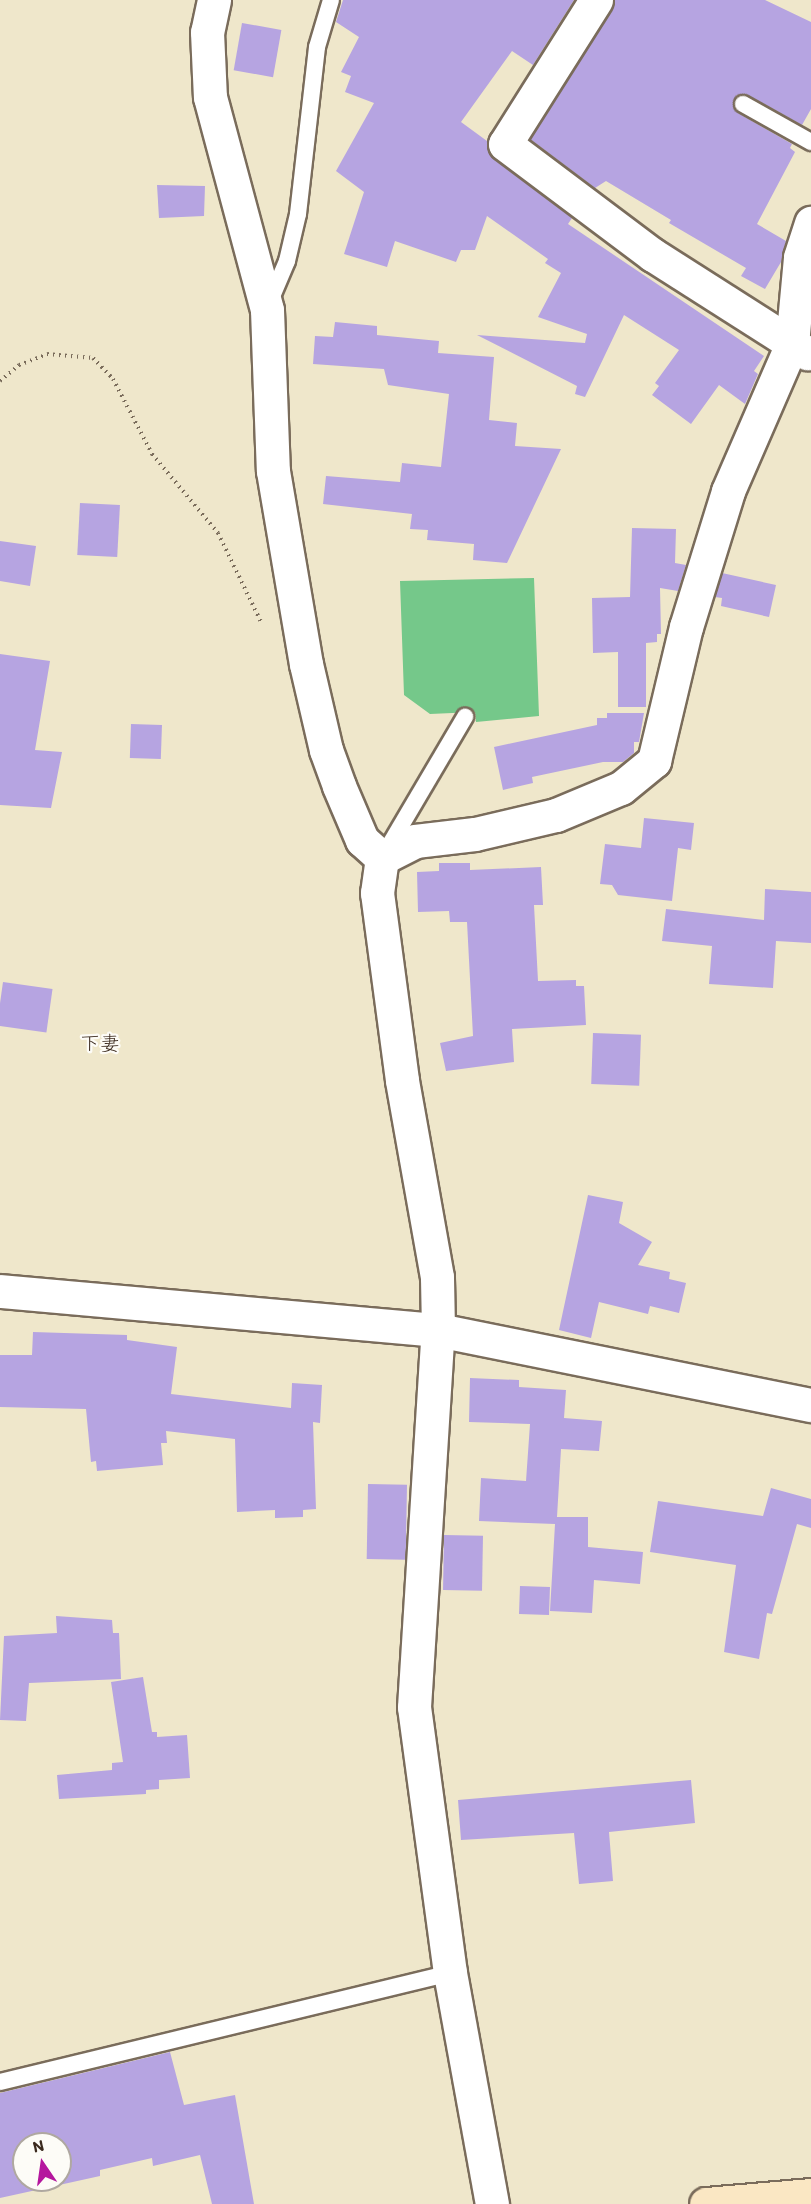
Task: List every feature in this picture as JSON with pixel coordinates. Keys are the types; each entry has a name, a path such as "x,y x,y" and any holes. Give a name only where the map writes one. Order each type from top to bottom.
{"main road":[{"path":"706,2204 811,2194"}],"street":[{"path":"214,0 207,32 210,98 267,310 273,471 306,664 326,750 339,786 362,840 382,858"},
{"path":"596,0 505,144 653,255 801,350"},
{"path":"382,858 415,841 476,834 556,815 621,788 654,761 686,627 725,501 801,350 800,257 811,223"},
{"path":"382,858 377,893 402,1080 437,1277 438,1330 414,1707 450,1972 492,2204"},
{"path":"0,1291 438,1330 811,1405"}],"lane":[{"path":"267,310 287,261 298,214 317,47 331,0"},
{"path":"743,104 811,142"},
{"path":"382,858 465,717"},
{"path":"0,2082 450,1972"}],"path":[{"path":"0,381 19,364 47,354 93,358 112,379 152,454 218,533 261,624 306,664"}],"green space":[{"path":"534,578 539,716 476,722 475,712 430,714 404,695 400,581"}],"building":[{"path":"343,0 574,0 533,65 512,51 461,122 487,141 494,159 572,218 568,224 764,356 754,371 758,374 745,404 719,385 691,424 652,395 659,386 655,383 679,350 624,315 585,397 575,394 577,386 477,335 585,343 587,334 538,317 561,273 545,263 548,259 487,216 475,250 461,250 456,262 395,241 387,267 344,254 364,192 336,171 374,103 345,92 351,76 341,72 359,37 336,22"},
{"path":"615,0 765,0 811,22 811,109 802,125 748,95 737,95 733,104 738,113 792,144 790,148 795,152 757,224 786,241 781,262 765,289 741,276 746,268 669,223 671,220 606,181 595,188 530,139"},
{"path":"242,23 281,30 273,77 234,70"},
{"path":"157,185 205,186 204,216 159,218"},
{"path":"335,322 377,326 377,335 439,341 438,353 494,357 489,420 517,423 515,446 561,449 507,563 473,560 474,544 427,540 428,530 410,529 412,514 323,504 326,476 400,482 402,463 441,467 449,394 388,385 384,369 313,364 315,336 333,337"},
{"path":"80,503 120,505 117,557 77,555"},
{"path":"632,528 676,529 675,563 686,565 678,591 660,588 661,634 657,634 657,642 646,643 646,707 618,707 618,652 593,653 592,598 630,597"},
{"path":"0,541 36,546 30,586 0,581"},
{"path":"722,573 776,585 769,617 721,606 722,598 715,597"},
{"path":"0,654 50,661 35,750 62,752 51,808 0,805"},
{"path":"607,713 644,713 639,742 634,742 634,753 623,762 603,762 532,777 533,783 503,790 494,747 597,725 597,718 607,718"},
{"path":"131,724 162,725 161,759 130,758"},
{"path":"644,818 694,823 691,850 678,848 672,901 618,895 612,885 600,884 605,844 641,848"},
{"path":"439,863 470,863 470,870 541,867 543,905 534,905 538,981 576,980 576,986 584,986 586,1025 512,1029 514,1062 446,1071 440,1043 473,1036 467,922 450,922 449,911 418,912 417,872 439,871"},
{"path":"765,889 811,892 811,943 776,941 773,988 709,984 712,946 662,941 666,909 764,920"},
{"path":"3,982 53,989 46,1033 0,1026"},
{"path":"593,1033 641,1035 639,1086 591,1084"},
{"path":"588,1195 623,1202 619,1223 652,1242 638,1265 670,1272 669,1279 686,1283 679,1313 650,1306 648,1314 599,1302 591,1338 559,1330"},
{"path":"33,1332 127,1335 127,1340 177,1347 171,1394 291,1408 292,1383 322,1385 320,1423 313,1422 316,1509 303,1510 303,1517 275,1518 275,1510 237,1512 235,1439 166,1431 167,1443 161,1443 163,1465 97,1471 96,1461 91,1462 86,1409 0,1407 0,1355 32,1355"},
{"path":"470,1378 519,1380 519,1387 566,1390 564,1418 602,1421 599,1451 561,1449 557,1517 588,1517 588,1547 643,1552 640,1584 594,1580 592,1613 550,1611 555,1524 479,1521 481,1478 526,1481 530,1424 469,1422"},
{"path":"368,1484 407,1485 406,1560 367,1559"},
{"path":"771,1488 811,1499 811,1528 797,1524 772,1614 767,1613 759,1659 724,1652 736,1565 650,1552 658,1501 763,1516"},
{"path":"444,1535 483,1536 482,1591 443,1590"},
{"path":"520,1586 550,1587 549,1615 519,1614"},
{"path":"56,1616 112,1620 113,1633 119,1633 121,1679 29,1683 26,1721 0,1720 4,1636 57,1633"},
{"path":"143,1677 152,1732 157,1732 157,1737 187,1735 190,1778 159,1780 159,1789 146,1790 146,1794 59,1799 57,1775 112,1770 112,1763 123,1762 111,1682"},
{"path":"691,1780 695,1823 609,1832 613,1881 579,1884 574,1833 461,1840 458,1800"},
{"path":"170,2052 184,2105 235,2095 254,2204 212,2204 200,2155 153,2166 152,2158 100,2170 100,2176 72,2182 72,2132 12,2132 12,2192 27,2192 0,2198 0,2093"}],"district":[{"name":"下妻","path":"100,1043"}]}
